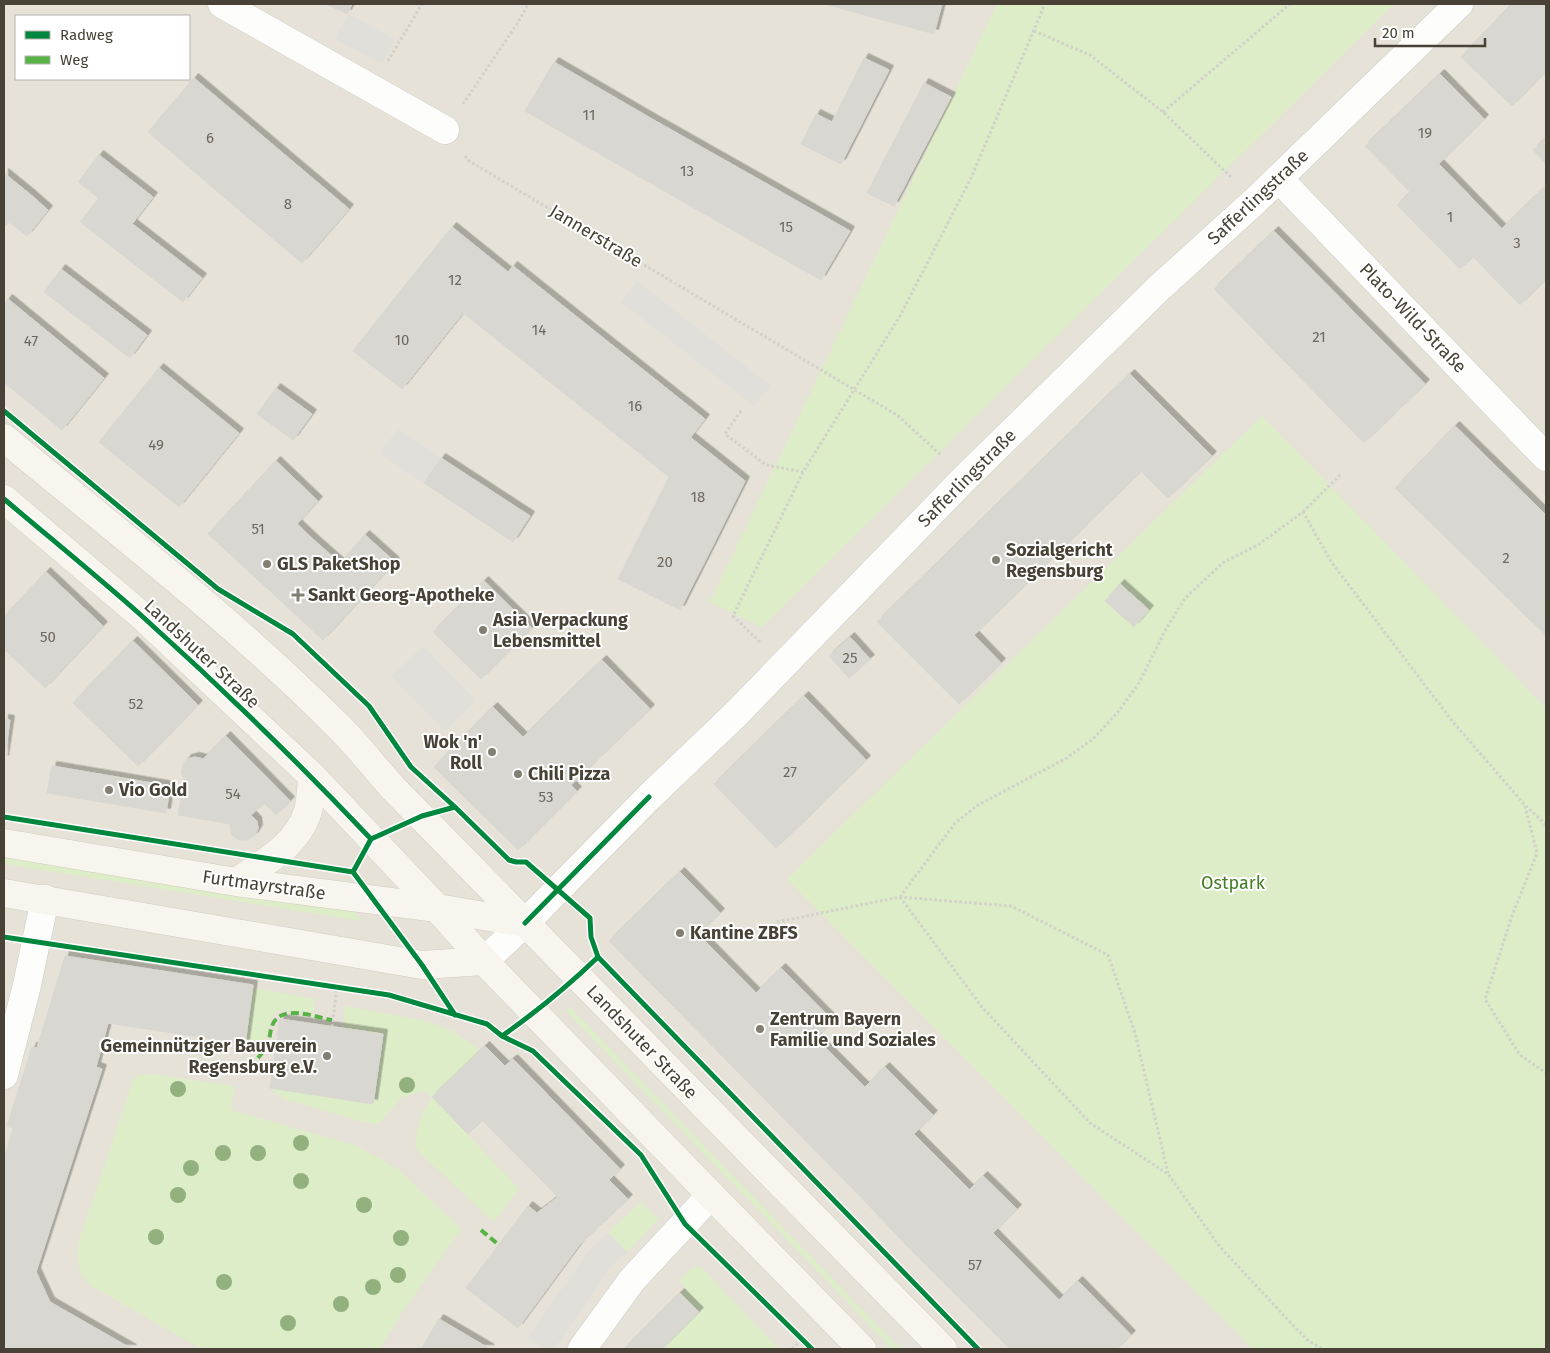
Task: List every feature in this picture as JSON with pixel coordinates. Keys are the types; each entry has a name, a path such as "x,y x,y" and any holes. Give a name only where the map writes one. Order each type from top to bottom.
{"main road":[{"name":"Landshuter Straße","path":"4,438 188,590 274,665 336,724 393,788 524,923 943,1349"},
{"name":"Landshuter Straße","path":"4,499 142,616 312,776 437,908 484,961 862,1349"},
{"path":"236,882 271,859 288,843 299,829 308,811 312,776"},
{"name":"Furtmayrstraße","path":"4,843 236,882 437,908 524,923"},
{"path":"4,893 422,965 484,961"}],"street":[{"path":"222,4 445,130"},
{"name":"Safferlingstraße","path":"484,961 784,665 965,478 1160,288 1256,201 1459,4"},
{"name":"Plato-Wild-Straße","path":"1279,178 1546,457"},
{"path":"4,1075 27,985 45,899"},
{"path":"582,1349 632,1280 711,1195"}],"path":[{"path":"372,89 422,4"},
{"path":"445,130 517,24 528,4"},
{"path":"784,665 733,616 803,472 900,316 971,178 1045,4"},
{"path":"1163,112 1290,4"},
{"path":"1034,31 1090,55 1163,112 1256,201"},
{"path":"741,410 725,434 766,465 803,472"},
{"path":"900,897 955,822 978,805 1065,760 1093,739 1118,712 1139,683 1166,629 1185,598 1224,562 1258,545 1303,512 1341,474"},
{"path":"1303,512 1338,571 1453,722 1524,804 1546,825"},
{"path":"1524,804 1537,852 1512,916 1485,999 1520,1055 1546,1074"},
{"path":"900,897 982,1007 1090,1122 1168,1174 1220,1247 1306,1339 1322,1349"},
{"path":"777,922 900,897 1011,906 1108,955 1135,1033 1168,1174"},
{"path":"332,1027 337,987"},
{"path":"792,1349 802,1339"}],"shaded area":[{"path":"4,4 1546,4 1546,1349 4,1349"},
{"path":"348,14 395,39 382,64 335,39"},
{"path":"637,281 771,386 754,406 621,302"},
{"path":"397,429 441,458 424,483 380,454"},
{"path":"423,646 476,701 444,731 391,676"},
{"path":"608,1233 627,1252 608,1271 554,1349 544,1349 527,1338 589,1251"}],"green space":[{"path":"997,4 1394,4 762,627 710,602"},
{"name":"Ostpark","path":"1262,416 1546,708 1546,1349 1253,1349 787,879"},
{"path":"4,856 353,909 362,921 4,864"},
{"path":"253,988 315,999 313,1013 280,1010 272,1016 264,1046 245,1044"},
{"path":"345,1006 426,1021 452,1031 480,1050 432,1097 426,1092 419,1092 401,1098 380,1123 371,1124 284,1099 270,1088 373,1103 383,1035 343,1029"},
{"path":"570,1007 901,1349 892,1348 566,1011"},
{"path":"151,1074 234,1086 231,1110 357,1146 399,1170 461,1229 401,1314 380,1349 202,1349 91,1286 86,1281 79,1267 78,1244 133,1080 139,1075"},
{"path":"432,1097 519,1189 494,1222 422,1155 415,1146 420,1120"},
{"path":"640,1202 659,1219 627,1252 608,1233"},
{"path":"696,1266 701,1267 779,1349 662,1349 699,1312 680,1293 686,1288 678,1280"}],"building":[{"path":"326,4 352,4 347,14"},
{"path":"825,4 942,4 934,34"},
{"path":"1512,4 1546,4 1546,71 1512,106 1461,57"},
{"path":"864,58 889,70 841,164 801,144 816,114 832,122"},
{"path":"554,62 652,119 624,168 525,111"},
{"path":"1440,74 1484,119 1410,192 1365,146"},
{"path":"194,78 272,144 226,199 148,132"},
{"path":"924,83 951,97 894,206 867,193"},
{"path":"652,119 751,175 722,224 624,168"},
{"path":"1546,138 1546,164 1533,150"},
{"path":"272,144 349,209 302,263 226,199"},
{"path":"99,155 153,197 132,224 78,182"},
{"path":"1439,164 1502,229 1460,269 1397,205"},
{"path":"4,173 31,195 6,226 4,224"},
{"path":"751,175 850,231 821,280 722,224"},
{"path":"1546,186 1546,279 1520,305 1473,257"},
{"path":"31,195 48,210 27,236 9,222"},
{"path":"99,198 202,278 183,302 80,222"},
{"path":"452,227 508,272 471,319 463,313 450,329 402,289"},
{"path":"1274,231 1425,384 1364,443 1214,289"},
{"path":"513,266 607,341 565,394 471,319"},
{"path":"61,269 147,335 130,358 44,292"},
{"path":"402,289 450,329 402,389 353,351"},
{"path":"8,299 104,378 62,430 4,382 4,304"},
{"path":"607,341 705,419 663,472 565,394"},
{"path":"159,368 239,433 179,507 99,442"},
{"name":"Sozialgericht Regensburg","path":"1130,374 1212,456 1168,498 1141,471 974,635 1001,663 959,704 877,622"},
{"path":"276,388 312,414 293,440 257,414"},
{"path":"1455,426 1546,515 1546,601 1529,619 1395,488"},
{"path":"690,437 745,481 713,545 651,513 669,477 663,472"},
{"path":"441,458 530,516 513,542 424,483"},
{"path":"276,461 318,501 297,524 315,541 270,591 208,534"},
{"path":"651,513 713,545 680,610 618,579"},
{"path":"365,535 395,562 323,640 270,591 315,541 340,563"},
{"path":"46,572 103,626 45,688 4,649 4,617"},
{"name":"Asia Verpackung Lebensmittel","path":"484,581 532,628 481,679 433,632"},
{"path":"1120,584 1149,610 1134,627 1105,601"},
{"path":"1546,601 1546,635 1529,619"},
{"path":"850,637 870,659 849,678 829,656"},
{"path":"133,641 198,705 138,766 73,703"},
{"path":"602,660 650,709 571,785 523,737"},
{"path":"804,696 866,760 776,848 714,784"},
{"path":"493,707 577,791 518,850 434,767"},
{"path":"4,719 10,720 4,760"},
{"path":"226,736 290,801 276,815 264,803 251,815 257,821 258,829 254,836 247,840 239,840 232,835 230,824 178,815 184,779 181,772 183,764 187,759 195,757 203,759"},
{"name":"Vio Gold","path":"52,766 170,786 166,813 47,793"},
{"name":"Zentrum Bayern Familie und Soziales","path":"680,872 720,913 698,934 756,993 781,968 833,1021 816,1038 865,1087 885,1067 933,1115 856,1192 609,941"},
{"path":"65,956 253,985 245,1044 108,1023 96,1067 102,1069 36,1272 50,1302 132,1349 4,1349 4,1159 13,1128 7,1126 32,1047 37,1048"},
{"name":"Gemeinnütziger Bauverein Regensburg e.V.","path":"280,1019 383,1034 373,1104 270,1088"},
{"path":"485,1046 505,1066 513,1059 620,1169 609,1180 628,1199 580,1244 518,1328 466,1288 528,1206 537,1213 558,1197 482,1120 468,1134 432,1097"},
{"path":"914,1134 969,1189 910,1249 856,1192"},
{"path":"983,1176 1017,1209 993,1233 1059,1300 1078,1281 1131,1335 1117,1349 1010,1349 910,1249"},
{"path":"680,1293 699,1312 662,1349 624,1349"},
{"path":"439,1319 490,1349 421,1349"}],"marked path":[{"path":"258,1058 268,1043 272,1026 276,1019 282,1015 299,1013 332,1020"},
{"path":"481,1230 499,1245"}],"cycle path":[{"path":"4,411 218,589 293,634 369,706 411,767 509,860 526,862 590,918 591,937 598,957 978,1349"},
{"path":"4,499 126,602 202,671 288,754 371,839"},
{"path":"525,923 649,797"},
{"path":"4,817 353,872 371,839 422,816 455,807"},
{"path":"353,872 422,965 455,1015"},
{"path":"4,937 389,995 487,1024 502,1036 533,1051 641,1155 685,1224 812,1349"},
{"path":"502,1036 552,998 598,957"}],"place":[{"name":"Sozialgericht Regensburg","path":"996,560"},
{"name":"GLS PaketShop","path":"267,564"},
{"name":"Sankt Georg-Apotheke","path":"298,595"},
{"name":"Asia Verpackung Lebensmittel","path":"483,630"},
{"name":"Wok 'n' Roll","path":"492,752"},
{"name":"Chili Pizza","path":"518,774"},
{"name":"Vio Gold","path":"109,790"},
{"name":"Kantine ZBFS","path":"680,933"},
{"name":"Zentrum Bayern Familie und Soziales","path":"760,1029"},
{"name":"Gemeinnütziger Bauverein Regensburg e.V.","path":"327,1056"}]}
